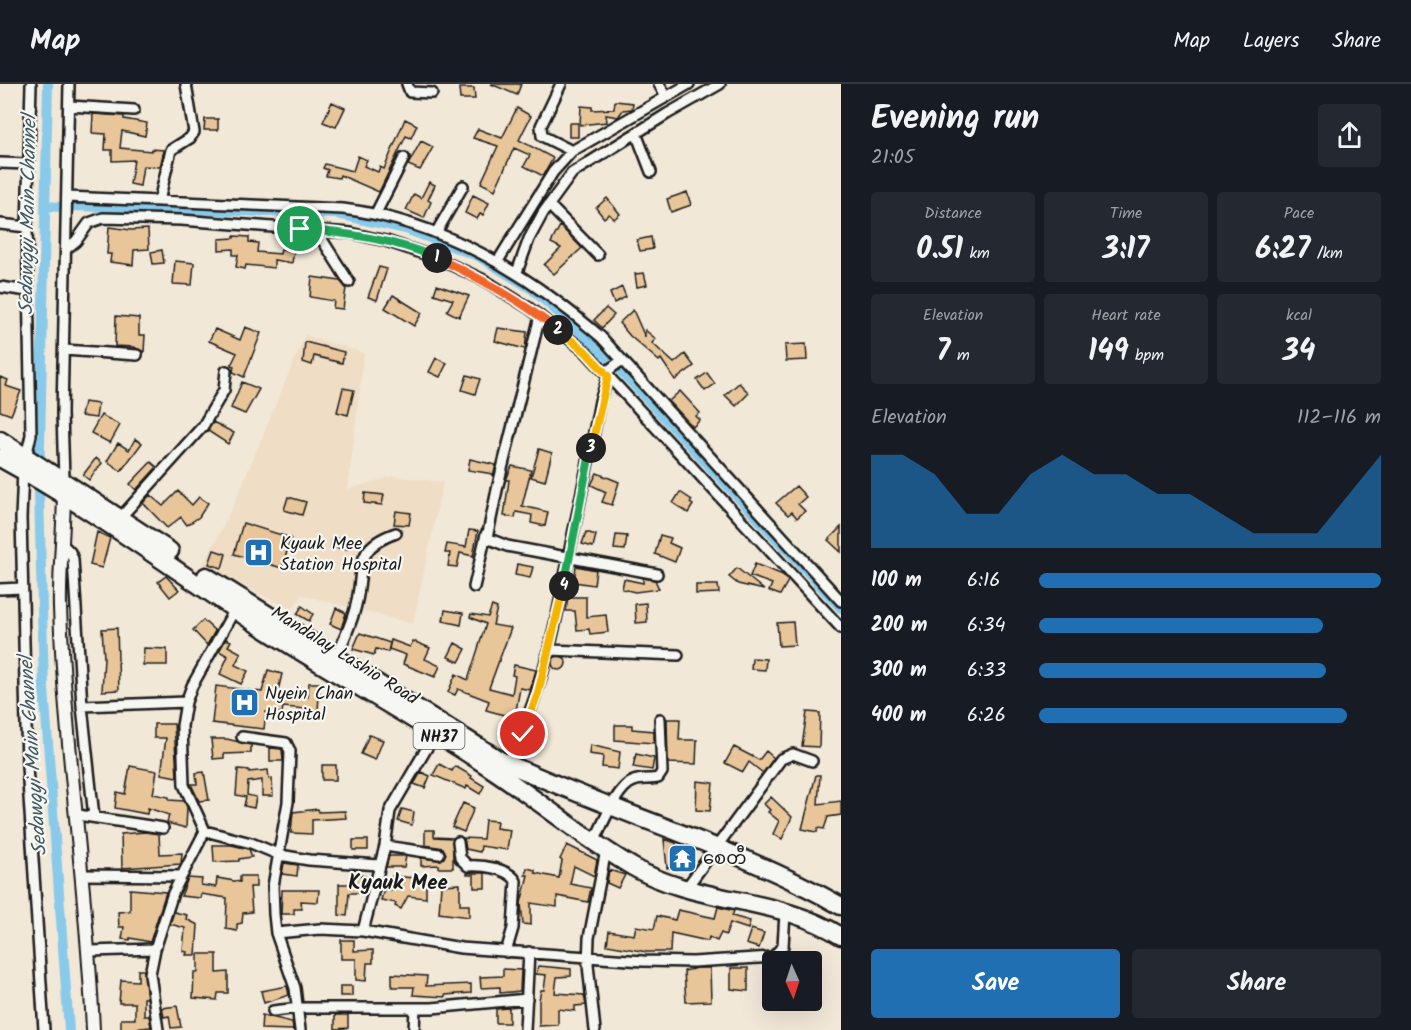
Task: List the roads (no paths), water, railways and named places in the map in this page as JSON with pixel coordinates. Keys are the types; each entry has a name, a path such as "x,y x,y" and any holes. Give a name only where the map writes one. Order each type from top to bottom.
{"highway":[{"name":"Mandalay Lashio Road","path":"0,440 28,466 121,517 254,608 507,764 715,848 841,906"},
{"name":"Mandalay Lashio Road","path":"0,458 28,466"},
{"name":"Mandalay Lashio Road","path":"60,485 235,609 495,771 636,869 666,882 815,922 841,936"}],"street":[{"path":"31,84 27,227 31,405 22,588 27,766 44,1030"},
{"path":"69,84 60,485 60,607 66,707 90,951 93,1030"},
{"path":"159,201 171,150 190,138 194,132 186,84"},
{"path":"407,84 410,92 432,93"},
{"path":"561,84 541,126 542,136 572,151"},
{"path":"659,84 666,97"},
{"path":"498,261 553,172 572,151 608,134 689,84"},
{"path":"517,272 529,239 549,205 572,173 615,144 720,84"},
{"path":"69,106 134,110"},
{"path":"636,133 651,172"},
{"path":"608,134 615,144"},
{"path":"376,213 404,158"},
{"path":"0,163 28,164"},
{"path":"436,233 463,186"},
{"path":"67,197 343,209 376,213 436,233 498,261 517,272 571,312 620,361 841,600"},
{"path":"549,205 598,255"},
{"path":"66,249 76,241 89,223 103,218 181,220 316,230 377,239 434,256 484,280 540,316 585,351 841,628"},
{"path":"0,224 27,227"},
{"path":"316,230 349,282"},
{"path":"0,287 28,291"},
{"path":"474,587 540,316"},
{"path":"64,350 137,356"},
{"path":"507,764 523,734 538,693 550,650 600,400 607,373 620,361"},
{"path":"121,517 203,426 224,390 226,371"},
{"path":"336,658 356,606 361,563 367,550 379,539 396,533"},
{"path":"486,534 491,541 657,574"},
{"path":"61,543 73,559 82,706 94,817"},
{"path":"0,589 22,588"},
{"path":"205,831 184,785 182,726 186,702 235,609"},
{"path":"550,650 678,655"},
{"path":"82,706 186,702"},
{"path":"595,1030 588,958 600,846 611,807 626,785 635,780 658,778 662,772 660,719"},
{"path":"363,930 385,846 390,811 435,734"},
{"path":"242,737 286,743 290,751 288,802 273,886 276,933 287,961 299,1008 300,1030"},
{"path":"687,887 781,759 793,754 812,761"},
{"path":"78,815 163,828"},
{"path":"205,831 250,843 280,855 309,860 379,865"},
{"path":"158,1030 150,974 173,893 205,831"},
{"path":"458,842 460,858 468,866 483,865 513,876 516,881 513,928 506,952"},
{"path":"385,846 439,854"},
{"path":"82,875 181,876"},
{"path":"276,933 321,929 363,930 414,941 506,952 693,962 773,957 783,946 786,913"},
{"path":"90,951 156,949"},
{"path":"525,1030 529,952"},
{"path":"273,1011 299,1008 415,1008 480,1005 527,999"},
{"path":"414,1030 415,1008"}],"waterway":[{"name":"Sedawgyi Main Channel","path":"48,84 39,490 44,688 69,1030"},
{"path":"46,206 60,207"},
{"path":"70,206 338,214 406,229 478,256 532,289 610,359 841,608"}],"place":[{"name":"Kyauk Mee Station Hospital","path":"259,553"},
{"name":"Nyein Chan Hospital","path":"244,703"},
{"name":"စေတီ","path":"682,858"}],"district":[{"name":"Kyauk Mee","path":"398,882"}]}
